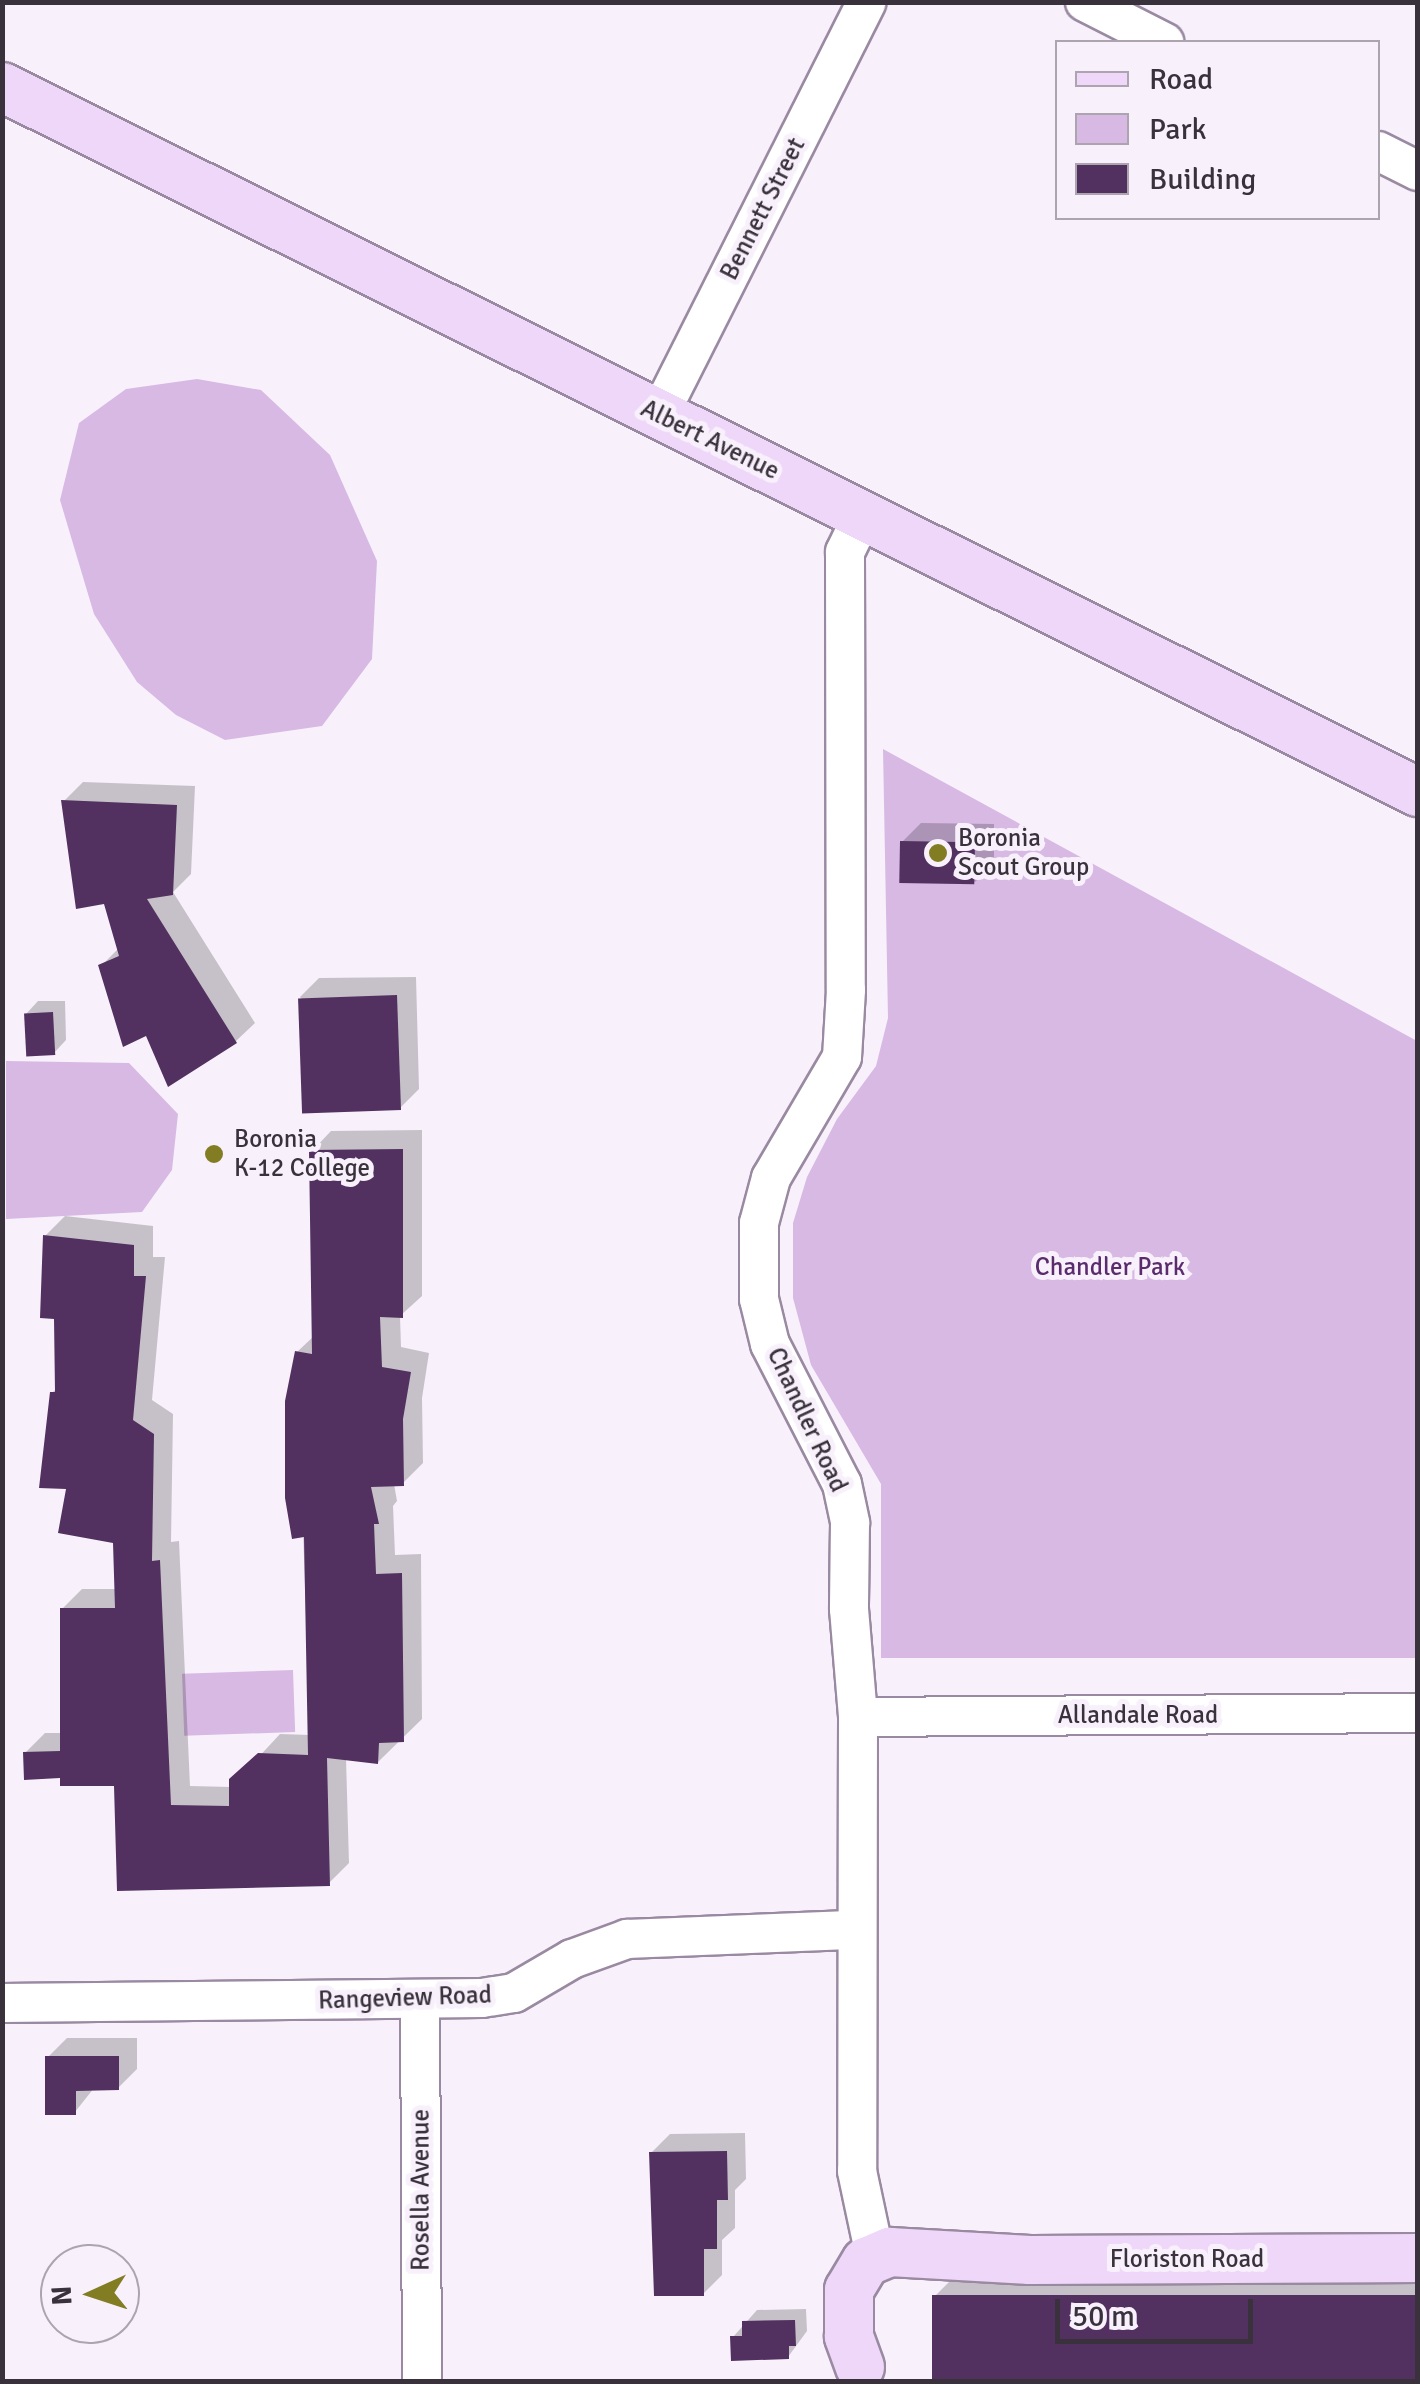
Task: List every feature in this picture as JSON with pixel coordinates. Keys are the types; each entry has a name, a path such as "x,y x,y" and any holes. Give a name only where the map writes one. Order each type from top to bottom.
{"main road":[{"name":"Albert Avenue","path":"2,87 1418,792"},
{"name":"Floriston Road","path":"871,2271 902,2274 957,2258 1418,2258"},
{"path":"860,2374 871,2271"}],"street":[{"name":"Bennett Street","path":"659,415 867,2"},
{"path":"1084,2 1160,40"},
{"path":"1380,152 1418,171"},
{"name":"Chandler Road","path":"863,515 846,552 846,974 842,1057 771,1178 759,1223 759,1280 770,1344 842,1484 850,1523 849,1609 858,1717 857,2171 843,2204 842,2227 871,2271"},
{"name":"Allandale Road","path":"858,1717 1418,1713"},
{"name":"Rangeview Road","path":"2,2003 420,1999 514,1993 572,1959 627,1938 855,1930"},
{"name":"Rosella Avenue","path":"420,1999 422,2382"}],"green space":[{"path":"197,379 261,390 330,455 377,561 372,659 322,726 225,740 176,715 137,682 94,614 60,500 79,423 126,389"},
{"name":"Chandler Park","path":"883,749 1417,1041 1417,1658 881,1658 881,1484 811,1365 793,1298 793,1223 807,1177 837,1119 876,1066 888,1018"},
{"path":"6,1061 129,1063 178,1114 172,1170 142,1212 6,1219"},
{"path":"293,1670 295,1732 184,1736 182,1674"}],"building":[{"path":"61,800 177,805 173,895 147,899 237,1043 168,1087 146,1036 123,1047 98,965 119,956 104,904 76,909"},
{"name":"Boronia Scout Group","path":"900,841 975,842 974,884 899,883"},
{"path":"397,995 401,1110 302,1113 298,998"},
{"path":"53,1012 55,1055 26,1056 24,1014"},
{"path":"403,1149 403,1318 380,1317 382,1367 411,1372 403,1419 404,1486 371,1487 379,1524 374,1524 376,1574 402,1573 404,1742 379,1743 378,1764 327,1758 330,1886 117,1891 114,1786 60,1786 60,1778 24,1780 23,1752 60,1751 60,1608 115,1608 113,1543 58,1533 66,1489 39,1488 50,1392 55,1392 54,1319 40,1318 43,1235 134,1245 134,1276 146,1276 133,1420 154,1434 152,1561 160,1560 171,1805 229,1806 229,1779 258,1753 308,1755 304,1537 292,1539 285,1498 285,1401 295,1351 312,1354 309,1150"},
{"path":"45,2056 119,2056 119,2090 76,2091 76,2115 45,2115"},
{"path":"727,2151 728,2200 717,2200 717,2249 704,2249 704,2296 654,2296 649,2152"},
{"path":"932,2295 1418,2295 1418,2382 932,2382"},
{"path":"795,2320 796,2346 789,2346 789,2359 731,2361 730,2336 742,2336 742,2321"}],"place":[{"name":"Boronia Scout Group","path":"938,853"},
{"name":"Boronia K-12 College","path":"214,1154"}]}
